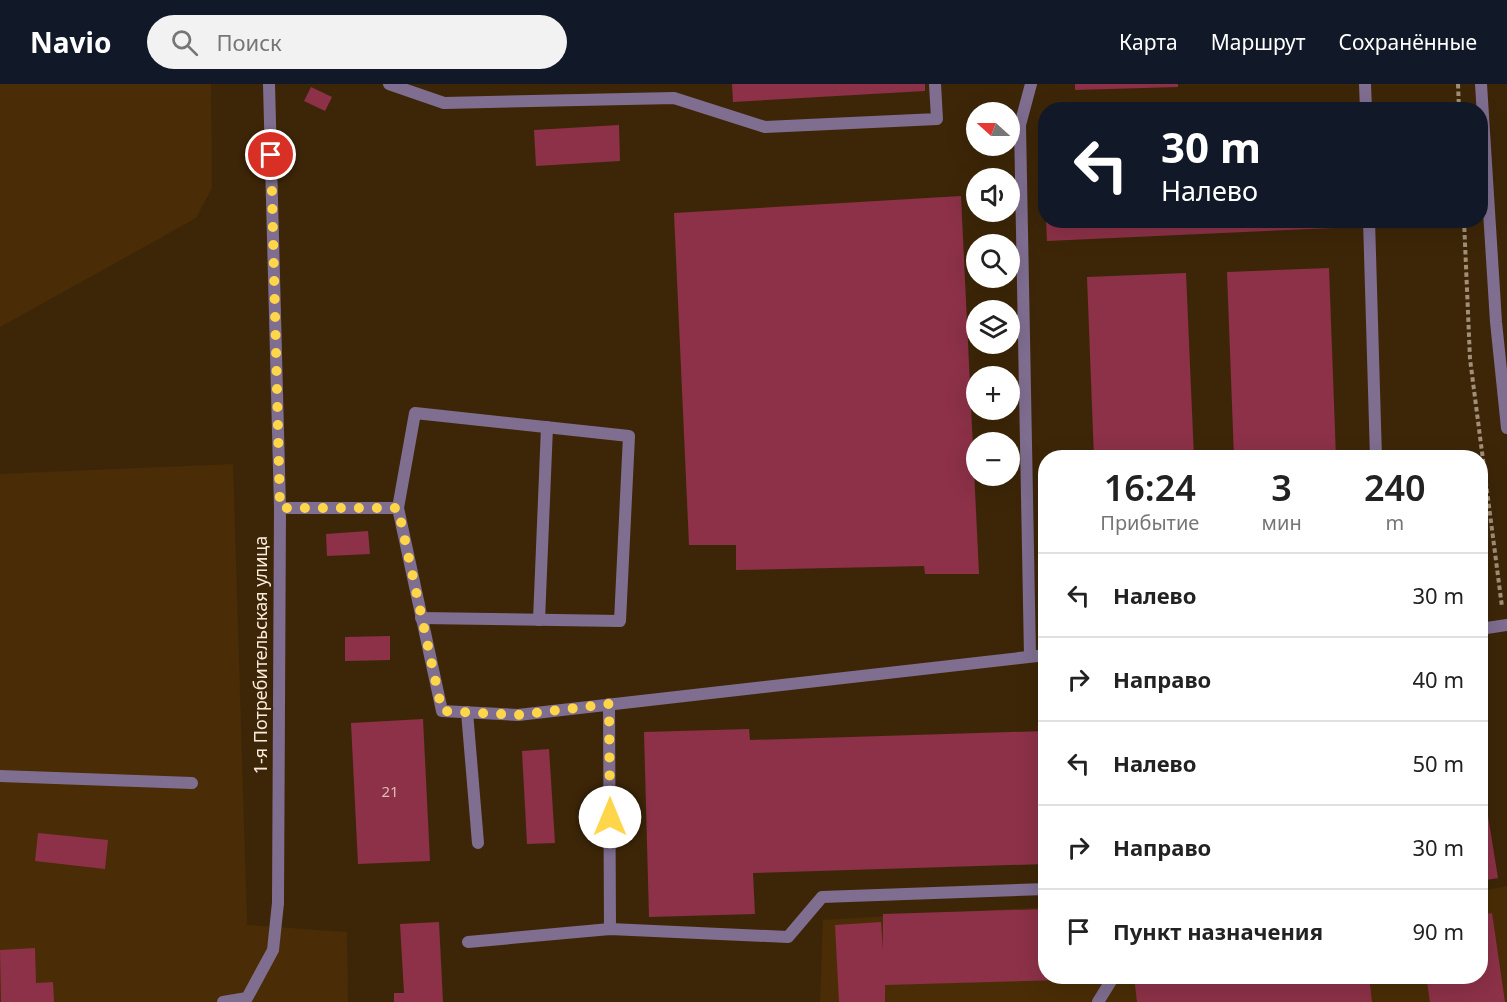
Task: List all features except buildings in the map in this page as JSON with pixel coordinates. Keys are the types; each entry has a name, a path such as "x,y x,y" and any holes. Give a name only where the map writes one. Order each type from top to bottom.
{"street":[{"name":"1-я Потребительская улица","path":"223,1002 247,998 273,950 278,903 280,508 269,84"},
{"path":"389,84 444,103 674,98 765,127 937,120 935,84"},
{"path":"1030,84 1020,125 1030,656"},
{"path":"1365,84 1366,102"},
{"path":"1480,84 1481,102"},
{"path":"1488,203 1496,322 1507,428"},
{"path":"1369,228 1376,450"},
{"path":"422,618 620,621 629,436 415,413 398,508 442,711 518,715 1038,656"},
{"path":"539,620 547,427"},
{"path":"280,508 398,508"},
{"path":"1488,628 1506,625"},
{"path":"609,704 610,929"},
{"path":"467,712 478,843"},
{"path":"0,776 192,783"},
{"path":"468,942 610,929 788,936 822,897 1038,889"},
{"path":"1098,1002 1109,984"}],"path":[{"path":"1458,84 1459,102"},
{"path":"1464,228 1470,359 1482,450"},
{"path":"1488,492 1506,625"}],"shaded area":[{"path":"0,84 211,84 212,188 196,218 0,327"},
{"path":"233,464 247,925 347,932 348,1002 0,1002 0,474"},
{"path":"1507,886 1507,1002 820,1002 823,920 1038,907 1038,984 1488,984 1488,890"}],"route":[{"path":"271,155 280,508 398,508 442,711 518,715 609,704 610,817"}]}
